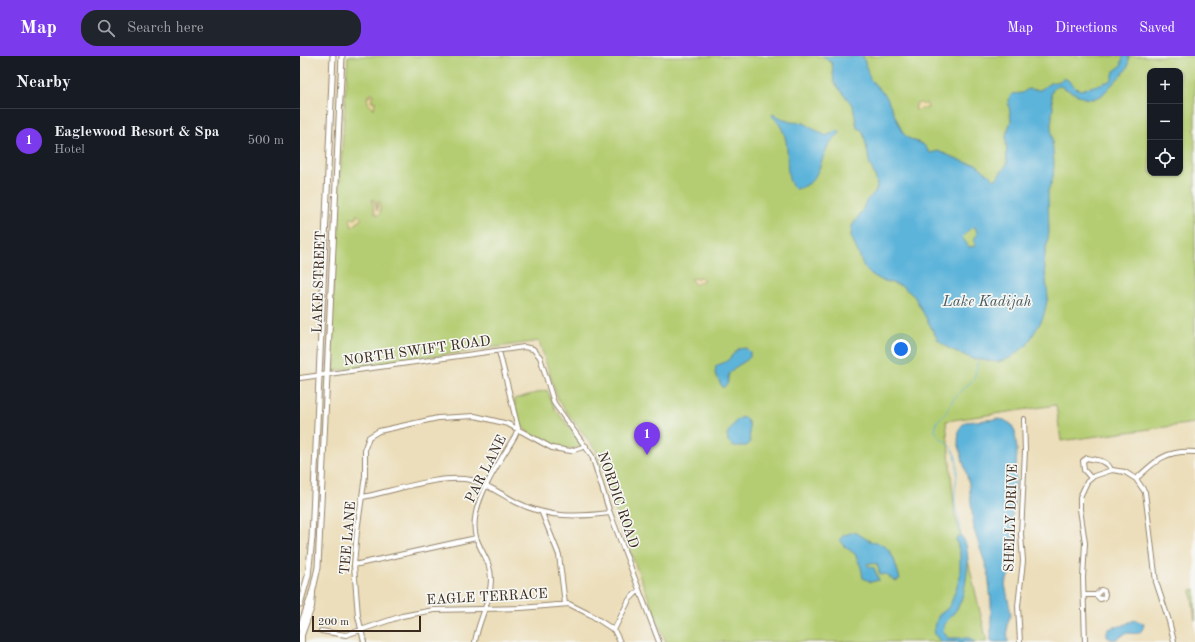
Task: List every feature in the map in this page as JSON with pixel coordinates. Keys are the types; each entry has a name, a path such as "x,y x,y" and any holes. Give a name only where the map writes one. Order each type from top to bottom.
{"highway":[{"path":"301,642 301,635 311,607 312,594"}],"main road":[{"name":"LAKE STREET","path":"300,604 308,576 312,538 333,56"},
{"name":"LAKE STREET","path":"300,627 312,594 318,568 342,56"}],"street":[{"name":"NORTH SWIFT ROAD","path":"300,378 524,347 535,350"},
{"name":"NORDIC ROAD","path":"535,350 540,356 554,402 592,456 610,513 659,642"},
{"name":"PAR LANE","path":"475,642 491,586 490,570 486,555 476,538 474,516 486,486 518,428 498,351"},
{"name":"TEE LANE","path":"364,642 356,600 354,565 366,468 365,448 369,437 379,431 438,418 456,416 490,419 518,428"},
{"name":"SHELLY DRIVE","path":"1020,642 1018,606 1023,561 1021,534 1025,451 1024,419"},
{"path":"518,428 545,446 558,450 577,450 586,446"},
{"path":"1136,479 1155,462 1166,455 1182,452 1195,452"},
{"path":"1091,478 1084,470 1083,461 1087,458 1105,462 1109,465 1111,470"},
{"path":"1085,642 1085,543 1079,503 1081,493 1091,478 1100,473 1111,470 1125,472 1136,479 1143,488 1147,499 1148,526 1156,582 1169,621 1174,642"},
{"path":"363,497 446,479 464,479 486,486 516,502 542,513 577,516 610,513"},
{"path":"542,513 559,555 565,604"},
{"path":"354,565 476,538"},
{"path":"620,642 614,630 630,600 639,590"},
{"path":"1084,595 1096,595"},
{"name":"EAGLE TERRACE","path":"321,631 346,635 361,632 390,620 418,612 447,609 521,608 565,604 583,610 614,630"}],"green space":[{"path":"348,56 1195,56 1195,423 1061,441 1056,405 946,421 955,516 965,547 987,642 666,642 622,531 596,450 559,402 539,341 333,371 328,364"},
{"path":"547,390 555,409 580,441 581,446 575,449 567,449 550,444 533,436 526,431 520,423 514,399"},
{"path":"1195,589 1195,620 1191,590"}],"sand":[{"path":"370,94 373,94 371,102 375,101 374,109 368,103 367,96 370,97"},
{"path":"921,103 923,105 926,103 928,108 915,110 916,104"},
{"path":"374,199 377,211 378,202 380,202 380,213 378,215 375,214 372,200"},
{"path":"357,214 362,219 352,227 350,218 356,219"},
{"path":"699,276 704,280 695,285 691,279 695,278 697,280"}],"water":[{"name":"Lake Kadijah","path":"822,56 863,56 870,79 886,96 903,133 908,138 924,145 930,153 938,151 967,163 976,164 995,180 1007,164 1006,135 1011,121 1008,100 1012,94 1022,93 1028,89 1040,90 1050,83 1060,81 1063,78 1068,80 1075,88 1081,90 1110,81 1114,71 1121,66 1123,56 1129,56 1128,67 1101,96 1093,99 1084,98 1060,86 1054,88 1051,93 1053,107 1051,125 1054,164 1053,178 1048,191 1049,233 1044,260 1048,297 1043,318 1027,345 1010,358 998,362 973,359 948,348 938,340 914,296 902,286 881,280 869,273 864,267 851,236 852,226 862,211 866,201 876,191 877,183 869,161 862,130 857,128 853,106 834,82 832,63","holes":["972,227 976,228 977,235 974,239 976,246 969,247 962,237"]},
{"path":"773,114 790,122 804,123 826,136 836,131 841,132 828,146 814,179 803,187 795,189 790,182 785,135 780,125 772,116"},
{"path":"746,348 750,352 750,357 729,373 728,383 723,388 715,374 716,366 727,361 738,349"},
{"path":"742,417 746,419 749,424 750,443 746,446 733,446 728,441 727,434 736,421"},
{"path":"997,419 1004,420 1011,424 1015,431 1017,450 1012,516 1014,538 1011,554 1014,563 1005,584 1011,614 1007,625 1008,642 991,642 991,602 988,572 974,530 969,484 958,442 959,429 965,422"},
{"path":"854,532 870,541 883,545 889,550 894,559 900,579 895,581 885,574 880,575 877,564 868,563 867,565 874,568 879,580 871,582 863,578 861,567 855,554 844,546 840,539 844,535"},
{"path":"960,535 967,548 968,568 960,603 944,627 943,631 948,638 970,638 975,642 941,642 935,635 934,626 939,615 947,609 951,603 960,577 960,554 956,539"},
{"path":"1136,620 1144,624 1143,629 1139,633 1128,633 1113,640 1107,637 1107,631 1109,629 1122,626"}],"waterway":[{"path":"960,535 955,505 957,470 956,457 951,447 936,433 935,430 937,421 945,414 954,398 974,379 978,361"}],"place":[{"name":"Eaglewood Resort & Spa","path":"647,455"}]}
